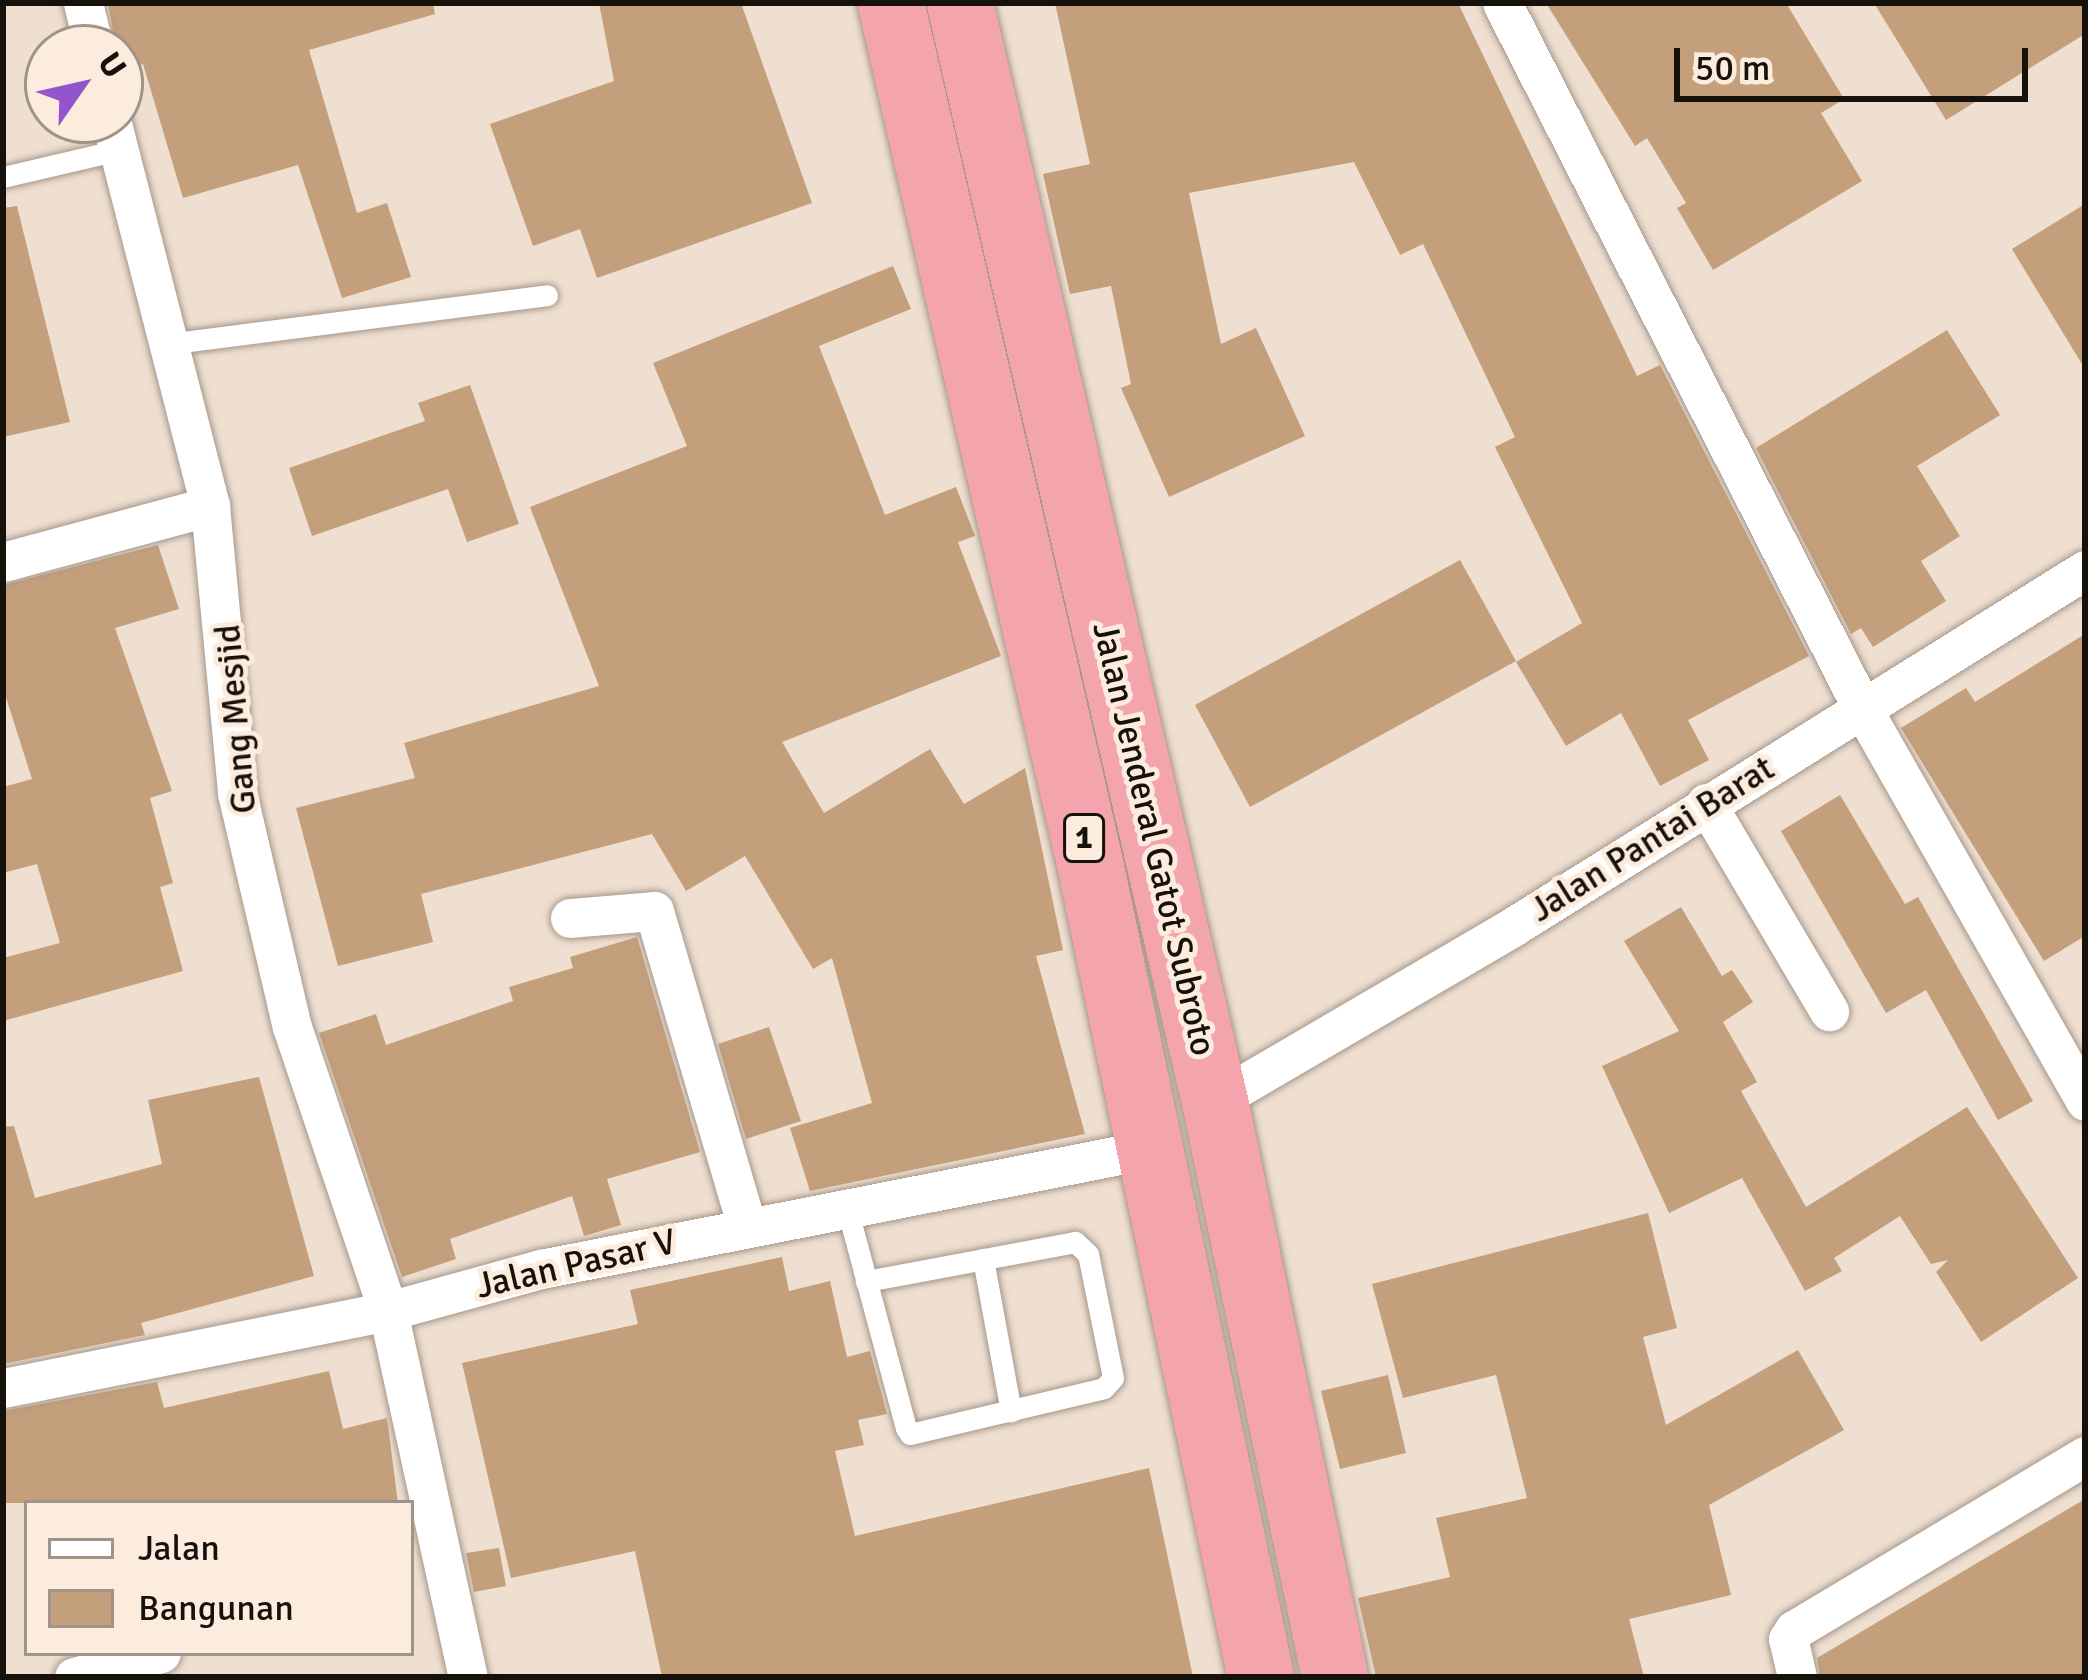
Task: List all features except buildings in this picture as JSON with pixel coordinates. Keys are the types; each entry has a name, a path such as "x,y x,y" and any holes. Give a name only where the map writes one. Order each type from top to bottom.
{"highway":[{"name":"Jalan Jenderal Gatot Subroto","path":"892,3 1090,862 1261,1677"},
{"name":"Jalan Jenderal Gatot Subroto","path":"960,3 1216,1101 1335,1677"},
{"path":"1090,862 1156,847"}],"street":[{"path":"1502,3 1862,707 2085,1101"},
{"name":"Gang Mesjid","path":"118,144 174,343 210,506 237,793 292,1027 388,1311 428,1587 468,1677"},
{"path":"3,562 210,506"},
{"name":"Jalan Pantai Barat","path":"1216,1101 2085,570"},
{"path":"1706,803 1829,1011"},
{"path":"570,918 654,911 747,1226"},
{"name":"Jalan Pasar V","path":"3,1388 388,1311 747,1226 1150,1149"},
{"path":"1797,1677 1788,1639 1794,1630 2085,1456"},
{"path":"74,1677 150,1656"}],"lane":[{"path":"3,177 91,144"},
{"path":"174,343 547,296"},
{"path":"847,1208 866,1281 910,1434 1104,1388 1113,1378 1083,1245 866,1281"},
{"path":"982,1259 1011,1411"}]}
